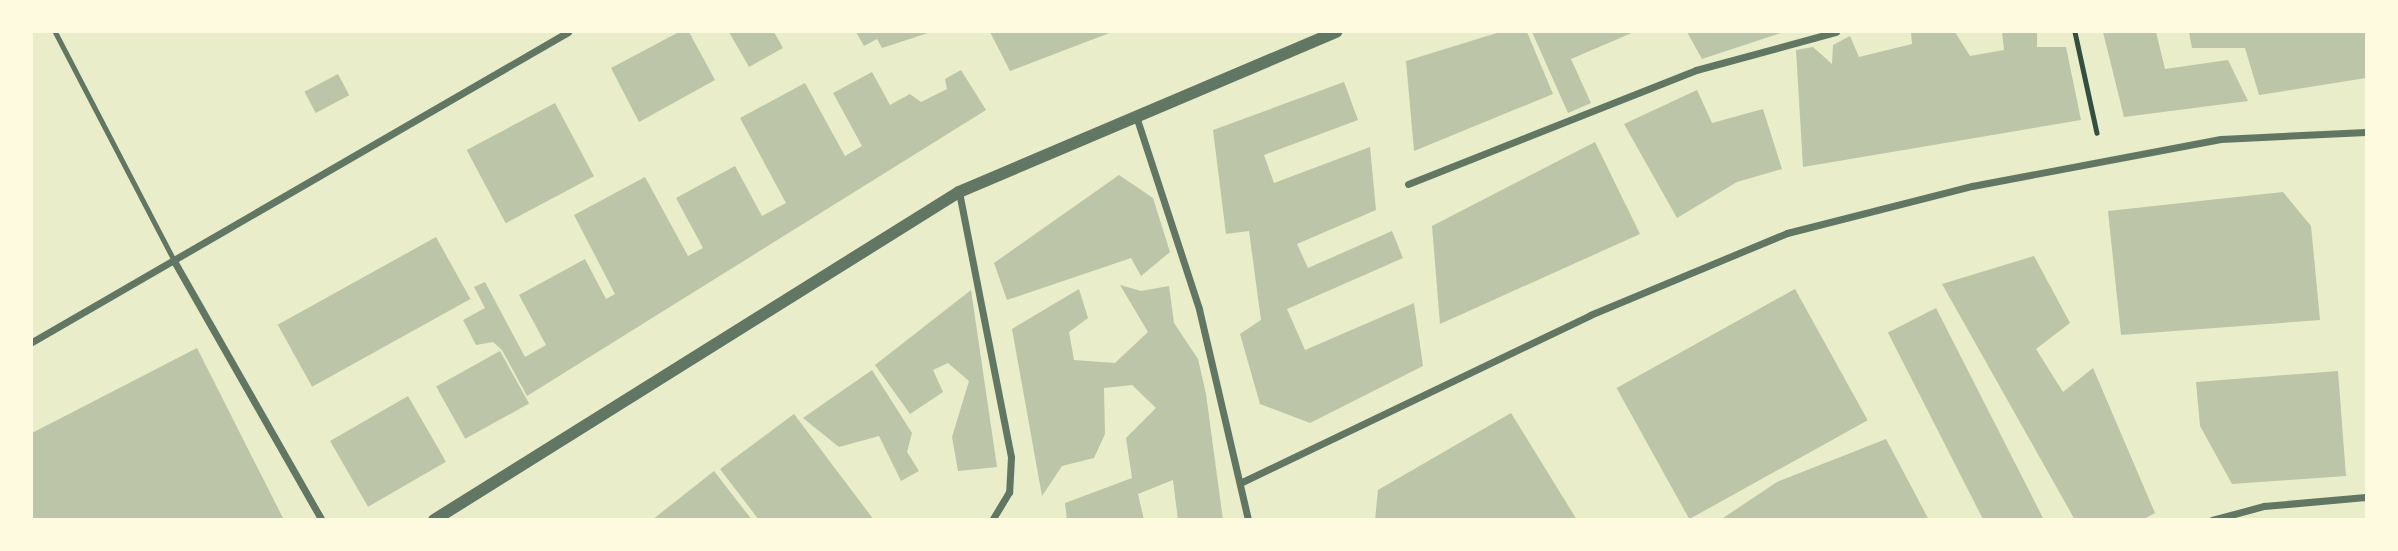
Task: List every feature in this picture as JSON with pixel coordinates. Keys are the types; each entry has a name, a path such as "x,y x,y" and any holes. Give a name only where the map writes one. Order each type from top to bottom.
{"street":[{"path":"32,342 568,32"},
{"path":"434,520 959,192 1134,112 1336,32"},
{"path":"1408,184 1696,70 1836,32"},
{"path":"1134,112 1199,309 1248,520"},
{"path":"1240,483 1590,315 1787,233 1972,186 2221,139 2367,132"},
{"path":"959,192 1011,457 1009,492 992,520"},
{"path":"174,261 322,520"},
{"path":"2212,520 2264,506 2367,496"}],"lane":[{"path":"55,32 174,261"}],"path":[{"path":"2075,32 2104,161"}],"building":[{"path":"679,32 689,32 715,80 639,122 611,68"},
{"path":"729,32 774,32 783,48 749,67"},
{"path":"856,32 931,32 882,48 877,39 864,46"},
{"path":"990,32 1112,32 1010,71"},
{"path":"1500,32 1527,32 1553,94 1414,151 1406,61"},
{"path":"1532,32 1634,32 1571,59 1591,103 1568,113"},
{"path":"1687,32 1784,32 1702,59"},
{"path":"1911,32 1955,32 1970,56 2004,50 2002,32 2037,32 2037,47 2066,47 2081,120 1803,167 1796,50 1813,47 1832,64 1833,45 1850,36 1859,57 1912,44"},
{"path":"2103,32 2156,32 2165,69 2228,60 2248,101 2124,117"},
{"path":"2189,32 2366,32 2366,78 2259,95 2245,48 2192,48"},
{"path":"961,70 986,110 527,396 502,350 493,342 476,345 463,320 485,308 474,287 485,282 525,357 546,345 519,295 585,259 606,299 615,294 574,215 645,177 688,256 703,248 676,198 735,166 762,216 786,203 740,118 805,83 845,156 862,146 833,93 872,72 890,105 910,94 921,102 947,89 945,79"},
{"path":"338,74 349,95 316,113 304,92"},
{"path":"1344,82 1358,120 1264,155 1274,183 1370,147 1376,210 1297,244 1308,268 1392,231 1403,258 1287,309 1305,350 1414,303 1423,366 1310,423 1260,404 1240,334 1261,320 1249,231 1226,234 1213,130"},
{"path":"1697,90 1712,123 1763,109 1782,169 1737,182 1677,218 1624,124"},
{"path":"555,103 594,176 506,223 467,150"},
{"path":"1595,142 1640,234 1440,324 1432,226"},
{"path":"1119,175 1153,198 1170,252 1141,276 1131,258 1007,300 994,263"},
{"path":"2283,192 2311,226 2320,320 2121,335 2108,211"},
{"path":"436,237 470,299 312,387 278,325"},
{"path":"2034,256 2070,323 2036,349 2063,392 2093,368 2155,513 2142,520 2075,520 1942,284"},
{"path":"1120,285 1141,291 1169,286 1174,323 1198,359 1206,394 1223,520 1178,520 1173,480 1138,494 1144,520 1067,520 1065,503 1132,478 1126,438 1156,408 1132,385 1104,388 1105,434 1094,458 1062,466 1042,496 1012,329 1079,289 1088,318 1069,332 1074,360 1115,363 1148,332"},
{"path":"1795,289 1868,420 1689,519 1617,388"},
{"path":"971,290 997,467 958,471 952,437 969,381 948,363 933,370 943,392 910,414 875,365"},
{"path":"1936,308 2044,519 1983,520 1888,333"},
{"path":"197,348 284,520 32,520 32,433"},
{"path":"500,351 529,403 465,439 436,386"},
{"path":"872,370 912,433 907,452 919,471 901,481 879,436 839,447 803,418"},
{"path":"2338,371 2346,476 2232,484 2200,426 2196,382"},
{"path":"408,396 446,462 368,507 330,441"},
{"path":"1511,413 1577,520 1375,520 1378,490"},
{"path":"794,414 874,520 759,520 720,469"},
{"path":"1886,439 1929,520 1720,520 1777,482"},
{"path":"714,471 752,520 652,520"}]}
